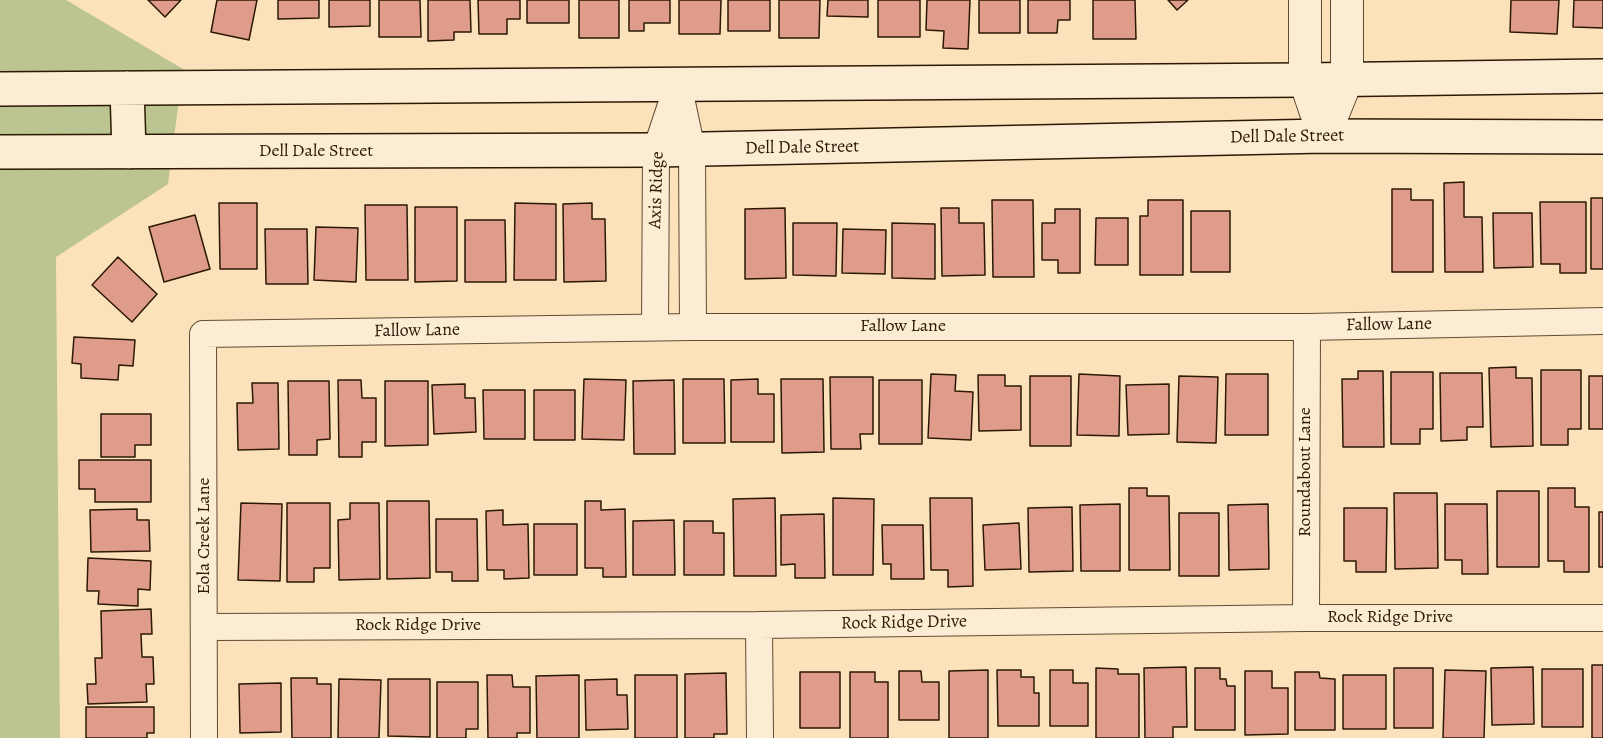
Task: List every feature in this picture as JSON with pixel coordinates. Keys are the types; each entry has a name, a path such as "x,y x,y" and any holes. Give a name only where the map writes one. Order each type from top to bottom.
{"main road":[{"path":"0,89 1603,76"},
{"path":"127,88 129,152"},
{"name":"Dell Dale Street","path":"0,153 693,150 1324,136 1603,137"}],"street":[{"path":"1305,0 1305,80 1324,136"},
{"path":"1324,136 1347,79 1347,0"},
{"name":"Axis Ridge","path":"678,84 693,150 693,327"},
{"name":"Axis Ridge","path":"655,327 656,150 678,84"},
{"name":"Fallow Lane","path":"203,334 655,327 1307,327 1603,321"},
{"name":"Roundabout Lane","path":"1306,618 1307,327"},
{"name":"Eola Creek Lane","path":"203,334 206,627 204,738"},
{"name":"Rock Ridge Drive","path":"206,627 759,625 1306,618 1603,618"},
{"path":"759,625 760,738"}],"green space":[{"path":"0,0 66,0 183,69 168,184 56,257 60,738 0,738"}],"building":[{"path":"148,0 181,0 165,17"},
{"path":"217,0 257,0 249,40 211,32"},
{"path":"278,0 319,0 319,18 278,19"},
{"path":"329,0 370,0 370,26 329,27"},
{"path":"379,0 420,0 421,37 379,37"},
{"path":"428,0 470,0 471,32 454,32 454,40 428,41"},
{"path":"478,0 520,0 520,19 507,19 507,34 479,34"},
{"path":"527,0 569,0 569,23 527,23"},
{"path":"579,0 619,0 619,38 579,38"},
{"path":"629,0 670,0 670,23 644,23 644,31 629,31"},
{"path":"679,0 721,0 720,34 679,34"},
{"path":"728,0 770,0 770,31 728,31"},
{"path":"779,0 820,0 819,38 779,38"},
{"path":"828,0 868,0 868,17 827,16"},
{"path":"878,0 920,0 920,37 878,37"},
{"path":"927,0 970,0 968,49 943,48 944,31 926,30"},
{"path":"979,0 1020,0 1020,33 979,33"},
{"path":"1028,0 1070,0 1070,20 1058,20 1057,33 1028,33"},
{"path":"1093,0 1135,0 1136,39 1093,39"},
{"path":"1168,0 1188,0 1177,10"},
{"path":"1511,0 1559,0 1557,34 1510,32"},
{"path":"1574,0 1603,0 1603,28 1573,27"},
{"path":"1464,182 1464,217 1482,217 1483,272 1445,272 1444,183"},
{"path":"1392,189 1411,189 1411,200 1433,200 1433,272 1392,272"},
{"path":"1591,198 1603,198 1603,269 1591,269"},
{"path":"992,200 1033,200 1034,277 993,277"},
{"path":"1148,200 1183,200 1183,275 1140,275 1140,216 1148,216"},
{"path":"1540,202 1586,202 1586,273 1560,273 1560,264 1541,264"},
{"path":"219,203 257,203 257,269 220,269"},
{"path":"515,203 556,204 556,280 514,280"},
{"path":"592,203 592,219 605,219 606,281 564,282 563,204"},
{"path":"365,205 407,205 408,280 366,280"},
{"path":"415,207 457,207 457,281 415,282"},
{"path":"785,208 786,278 745,279 745,209"},
{"path":"941,208 959,208 959,223 984,223 985,275 942,276"},
{"path":"1055,209 1080,209 1080,273 1058,273 1058,260 1042,260 1042,223 1055,223"},
{"path":"1191,211 1230,211 1230,272 1191,272"},
{"path":"1493,213 1532,213 1533,267 1494,268"},
{"path":"195,215 210,269 164,282 149,227"},
{"path":"1096,218 1128,218 1128,265 1095,265"},
{"path":"465,220 505,220 506,282 465,282"},
{"path":"793,223 837,223 836,276 793,275"},
{"path":"892,223 935,224 935,279 892,278"},
{"path":"316,227 358,228 356,282 314,280"},
{"path":"265,229 307,229 308,284 266,284"},
{"path":"843,229 886,230 885,274 842,273"},
{"path":"118,257 157,294 132,322 92,285"},
{"path":"74,337 135,340 133,366 119,365 118,380 81,378 81,364 72,363"},
{"path":"1516,367 1516,378 1532,378 1533,446 1491,447 1489,368"},
{"path":"1541,370 1581,370 1581,429 1568,429 1568,445 1541,445"},
{"path":"1358,371 1383,371 1384,447 1343,447 1342,379 1358,379"},
{"path":"1391,372 1433,372 1433,429 1420,429 1420,444 1391,444"},
{"path":"1440,373 1482,373 1483,427 1467,427 1467,440 1441,441"},
{"path":"931,374 956,375 955,391 973,392 971,440 928,438"},
{"path":"1079,374 1120,376 1119,436 1077,435"},
{"path":"1226,374 1268,374 1268,435 1225,435"},
{"path":"978,375 1005,375 1005,386 1021,386 1021,430 979,431"},
{"path":"1030,376 1071,376 1071,446 1030,446"},
{"path":"1179,376 1218,377 1216,443 1177,442"},
{"path":"1589,376 1603,376 1603,429 1589,429"},
{"path":"830,377 873,377 873,434 860,434 861,449 831,449"},
{"path":"584,379 626,380 624,440 582,439"},
{"path":"683,379 724,379 725,443 683,443"},
{"path":"758,379 758,394 774,394 774,442 731,442 731,380"},
{"path":"781,379 823,379 824,452 782,453"},
{"path":"338,380 361,380 362,398 376,398 376,442 362,442 362,457 339,457"},
{"path":"674,380 675,454 634,454 633,381"},
{"path":"879,380 922,380 922,444 879,444"},
{"path":"288,381 329,381 330,439 317,440 317,455 289,455"},
{"path":"385,381 428,381 428,445 385,446"},
{"path":"252,383 278,383 279,449 238,450 237,403 253,403"},
{"path":"465,384 465,398 475,398 476,432 434,434 432,385"},
{"path":"1169,384 1169,434 1128,435 1126,385"},
{"path":"483,390 525,390 525,439 484,439"},
{"path":"534,390 575,390 575,440 534,440"},
{"path":"101,414 151,414 151,445 135,445 135,457 101,457"},
{"path":"79,460 151,460 151,502 95,502 95,489 79,489"},
{"path":"1129,488 1147,488 1147,496 1169,496 1170,570 1129,570"},
{"path":"1548,488 1575,488 1575,507 1589,507 1589,572 1564,572 1564,561 1548,561"},
{"path":"1497,491 1539,491 1539,567 1497,567"},
{"path":"1394,493 1437,493 1438,568 1395,569"},
{"path":"775,498 776,576 734,576 733,499"},
{"path":"833,498 874,499 873,575 833,575"},
{"path":"930,498 972,498 973,586 948,587 948,570 931,570"},
{"path":"387,501 429,501 430,578 387,579"},
{"path":"585,501 601,501 601,510 625,509 626,577 603,577 603,568 585,568"},
{"path":"241,503 282,504 280,581 238,580"},
{"path":"287,503 330,503 330,568 314,568 314,582 287,582"},
{"path":"350,503 379,503 380,579 339,580 338,520 350,519"},
{"path":"1120,504 1120,571 1081,571 1080,505"},
{"path":"1268,504 1269,569 1229,570 1228,505"},
{"path":"1445,504 1487,504 1488,574 1462,574 1462,560 1445,560"},
{"path":"1072,507 1073,571 1029,572 1028,508"},
{"path":"1344,508 1387,508 1386,572 1356,572 1356,561 1344,561"},
{"path":"137,509 137,520 149,520 150,551 91,552 90,510"},
{"path":"503,510 503,525 528,524 529,578 504,579 504,570 487,570 486,511"},
{"path":"1599,512 1603,512 1603,567 1599,567"},
{"path":"1179,513 1219,513 1219,576 1179,576"},
{"path":"824,514 825,578 795,578 795,564 781,565 781,515"},
{"path":"436,519 477,519 478,581 452,581 452,572 436,572"},
{"path":"674,520 675,575 633,575 633,521"},
{"path":"684,521 713,521 713,533 724,533 724,575 684,575"},
{"path":"1019,523 1021,569 985,570 983,525"},
{"path":"534,524 577,524 577,575 534,575"},
{"path":"882,525 923,525 924,579 891,579 891,564 883,564"},
{"path":"88,558 151,561 150,590 138,589 138,606 98,604 99,591 87,591"},
{"path":"151,609 152,634 141,634 142,657 153,657 154,684 146,684 147,702 88,704 87,684 96,684 95,658 102,658 101,611"},
{"path":"1592,665 1603,665 1603,738 1592,738"},
{"path":"1186,667 1187,727 1173,727 1173,738 1145,738 1144,668"},
{"path":"1533,667 1534,724 1492,725 1491,668"},
{"path":"1096,668 1118,669 1118,674 1139,674 1139,738 1096,738"},
{"path":"1195,668 1220,668 1220,679 1226,679 1227,686 1235,686 1235,730 1195,730"},
{"path":"1394,668 1433,668 1433,728 1394,728"},
{"path":"1542,669 1583,669 1583,727 1542,727"},
{"path":"988,670 988,738 949,738 949,671"},
{"path":"997,670 1021,670 1021,677 1034,677 1034,693 1039,693 1039,726 998,726"},
{"path":"1050,670 1073,670 1073,683 1088,683 1088,726 1050,726"},
{"path":"1445,670 1486,671 1484,738 1443,738"},
{"path":"899,671 921,671 922,682 939,682 939,720 899,720"},
{"path":"1245,671 1272,671 1272,688 1288,688 1288,734 1245,735"},
{"path":"800,672 840,672 840,728 800,728"},
{"path":"850,672 875,672 875,682 888,682 888,738 850,738"},
{"path":"1295,672 1319,672 1320,678 1335,679 1335,730 1295,730"},
{"path":"726,673 727,734 714,734 714,738 685,738 685,674"},
{"path":"487,675 512,675 513,687 530,687 530,733 517,733 517,738 488,738"},
{"path":"579,675 579,738 537,738 536,676"},
{"path":"635,675 677,675 677,738 635,738"},
{"path":"1343,675 1386,675 1386,729 1343,729"},
{"path":"291,678 317,678 317,684 331,684 331,738 292,738"},
{"path":"339,679 381,680 379,738 338,738"},
{"path":"388,679 430,679 430,737 388,736"},
{"path":"617,679 617,695 627,695 628,729 586,730 585,680"},
{"path":"437,682 478,682 478,729 466,729 466,738 437,738"},
{"path":"281,683 281,732 240,733 239,684"},
{"path":"86,707 154,707 154,733 147,733 147,738 86,738"}]}
